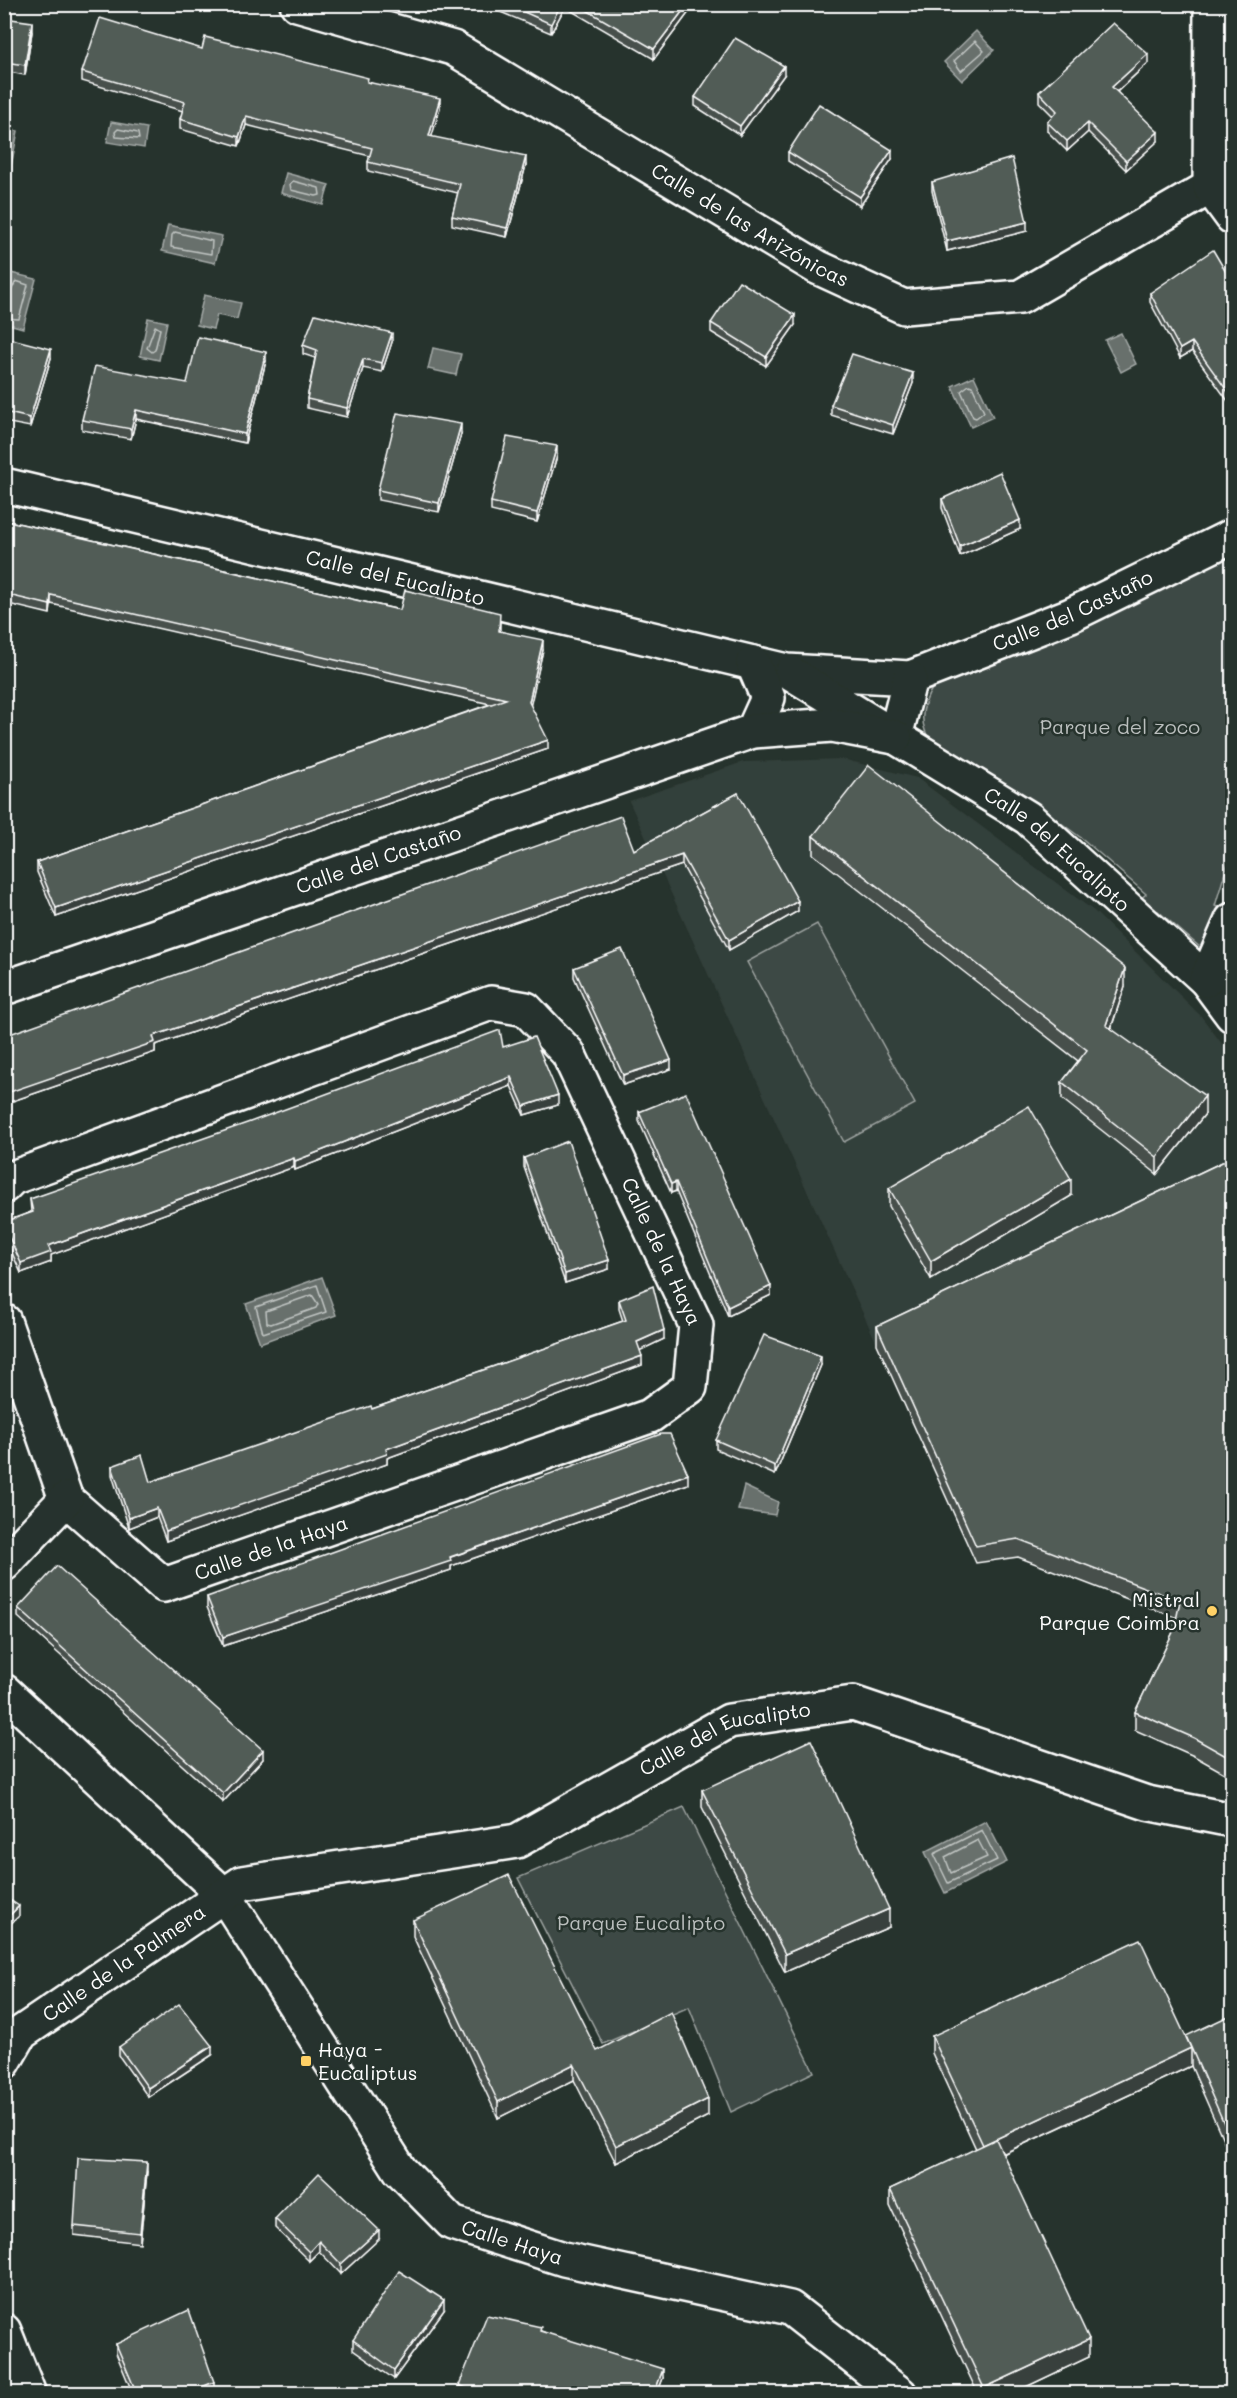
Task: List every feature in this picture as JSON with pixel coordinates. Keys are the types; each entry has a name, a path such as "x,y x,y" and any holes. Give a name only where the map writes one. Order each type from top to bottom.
{"street":[{"name":"Calle de las Arizónicas","path":"297,4 453,48 818,267 904,307 1020,297 1210,187"},
{"path":"1211,4 1210,187 1233,217"},
{"name":"Calle del Eucalipto","path":"4,485 787,671 1028,818 1206,980 1233,1015"},
{"name":"Calle del Castaño","path":"787,671 910,678 1071,615 1233,536"},
{"path":"753,663 768,698 753,731"},
{"path":"895,737 910,678"},
{"name":"Calle del Castaño","path":"4,988 753,731 832,725 895,737"},
{"path":"1206,980 1233,920"},
{"name":"Calle de la Haya","path":"4,1186 12,1178 491,1003 526,1009 568,1053 696,1325 690,1387 650,1416 164,1585 66,1499 4,1321"},
{"path":"4,1564 66,1499"},
{"path":"4,1691 225,1896"},
{"name":"Calle del Eucalipto","path":"225,1896 242,1883 517,1841 729,1720 853,1703 1147,1803 1233,1820"},
{"name":"Calle de la Palmera","path":"4,2062 21,2033 225,1896"},
{"name":"Calle Haya","path":"225,1896 400,2170 452,2223 564,2259 790,2308 900,2394"},
{"path":"4,2331 29,2394"}],"shaded area":[{"path":"842,759 917,778 1094,911 1201,1016 1232,1057 1232,1175 877,1344 629,801 743,762"}],"green space":[{"name":"Parque del zoco","path":"1232,545 1232,849 1215,906 1228,910 1210,946 1201,948 1158,911 1152,918 1136,903 1146,894 1084,840 1027,798 932,743 925,729 923,715 926,701 933,687 1003,659"},
{"path":"817,924 915,1104 844,1142 747,962"},
{"name":"Parque Eucalipto","path":"684,1807 814,2072 731,2112 689,2007 603,2044 518,1878"}],"water":[{"path":"976,31 994,50 962,81 944,62"},
{"path":"111,122 147,128 144,148 107,142"},
{"path":"5,128 18,131 10,171 5,170"},
{"path":"286,173 329,185 323,205 281,193"},
{"path":"168,225 222,236 215,263 162,251"},
{"path":"11,273 36,279 23,328 5,323 5,297"},
{"path":"204,295 241,303 237,319 217,315 213,329 197,325"},
{"path":"148,318 167,322 159,360 140,356"},
{"path":"1121,333 1136,364 1121,372 1105,340"},
{"path":"433,348 461,354 456,375 428,369"},
{"path":"974,376 993,417 971,427 952,386"},
{"path":"322,1277 336,1315 260,1343 246,1304"},
{"path":"744,1486 778,1502 775,1515 738,1510"},
{"path":"986,1821 1007,1862 945,1893 925,1852"}],"building":[{"path":"506,4 561,4 551,24"},
{"path":"576,4 688,4 654,49"},
{"path":"4,18 32,22 25,65 4,62"},
{"path":"100,18 202,49 205,37 368,78 367,82 440,98 429,136 526,156 507,228 452,216 460,184 368,162 372,148 246,116 239,137 180,119 185,102 82,72"},
{"path":"1113,23 1148,54 1112,87 1158,132 1126,161 1088,123 1067,141 1047,122 1057,111 1039,92"},
{"path":"735,38 784,66 740,126 695,97"},
{"path":"819,104 892,150 860,197 788,152"},
{"path":"1012,158 1027,222 947,241 932,182"},
{"path":"1213,250 1233,284 1233,399 1192,342 1180,349 1150,293"},
{"path":"739,281 795,315 766,357 711,323"},
{"path":"315,314 392,333 382,363 363,359 347,408 307,399 317,350 303,345"},
{"path":"4,337 51,349 30,418 4,412"},
{"path":"198,337 266,352 245,434 136,410 131,429 82,420 95,366 187,383"},
{"path":"852,354 913,373 893,425 831,405"},
{"path":"397,413 461,424 439,503 378,490"},
{"path":"507,437 557,446 537,513 491,502"},
{"path":"1000,472 1020,520 960,546 942,499"},
{"path":"4,520 400,610 405,590 500,613 499,631 543,640 529,702 548,740 56,908 37,862 506,699 51,595 50,605 4,594"},
{"path":"869,765 1125,968 1106,1025 1205,1096 1157,1157 1062,1082 1087,1050 813,836"},
{"path":"738,793 798,901 729,940 682,855 153,1036 155,1042 4,1094 4,1036 621,816 634,850"},
{"path":"622,949 671,1060 623,1075 574,968"},
{"path":"500,1030 503,1047 534,1037 558,1095 524,1106 511,1077 295,1161 294,1158 48,1246 51,1252 21,1263 4,1226 4,1222 33,1212 30,1199 250,1122"},
{"path":"686,1093 771,1286 728,1307 676,1182 671,1184 639,1112"},
{"path":"1029,1106 1071,1179 931,1261 889,1188"},
{"path":"568,1141 609,1260 565,1274 524,1158"},
{"path":"1233,1157 1233,1760 1194,1738 1135,1712 1174,1630 1180,1601 1018,1539 976,1546 877,1326"},
{"path":"653,1286 664,1330 637,1342 642,1356 386,1449 387,1454 166,1531 157,1508 129,1518 112,1466 142,1455 150,1482 371,1406 372,1409 626,1320 619,1300"},
{"path":"764,1335 821,1356 775,1466 716,1440"},
{"path":"661,1434 670,1434 688,1474 450,1557 451,1561 223,1637 207,1597"},
{"path":"57,1566 263,1750 223,1793 18,1608"},
{"path":"811,1740 889,1909 785,1954 702,1790"},
{"path":"509,1875 597,2051 671,2012 708,2099 616,2146 574,2064 498,2102 413,1920"},
{"path":"4,1896 19,1906 4,1921"},
{"path":"4,1936 10,1942 4,1946"},
{"path":"1140,1939 1191,2048 983,2145 932,2036"},
{"path":"179,2004 212,2046 148,2088 119,2047"},
{"path":"1233,2014 1233,2144 1186,2036"},
{"path":"996,2139 1089,2339 984,2388 890,2189"},
{"path":"78,2158 147,2162 140,2233 74,2226"},
{"path":"319,2173 379,2230 341,2264 319,2241 309,2252 275,2219"},
{"path":"399,2271 444,2300 394,2370 353,2340"},
{"path":"189,2310 214,2382 184,2394 137,2394 116,2344"},
{"path":"487,2315 541,2327 540,2331 663,2369 654,2394 480,2394 459,2385"}],"place":[{"name":"Mistral Parque Coimbra","path":"1212,1611"},
{"name":"Haya - Eucaliptus","path":"306,2061"}]}
